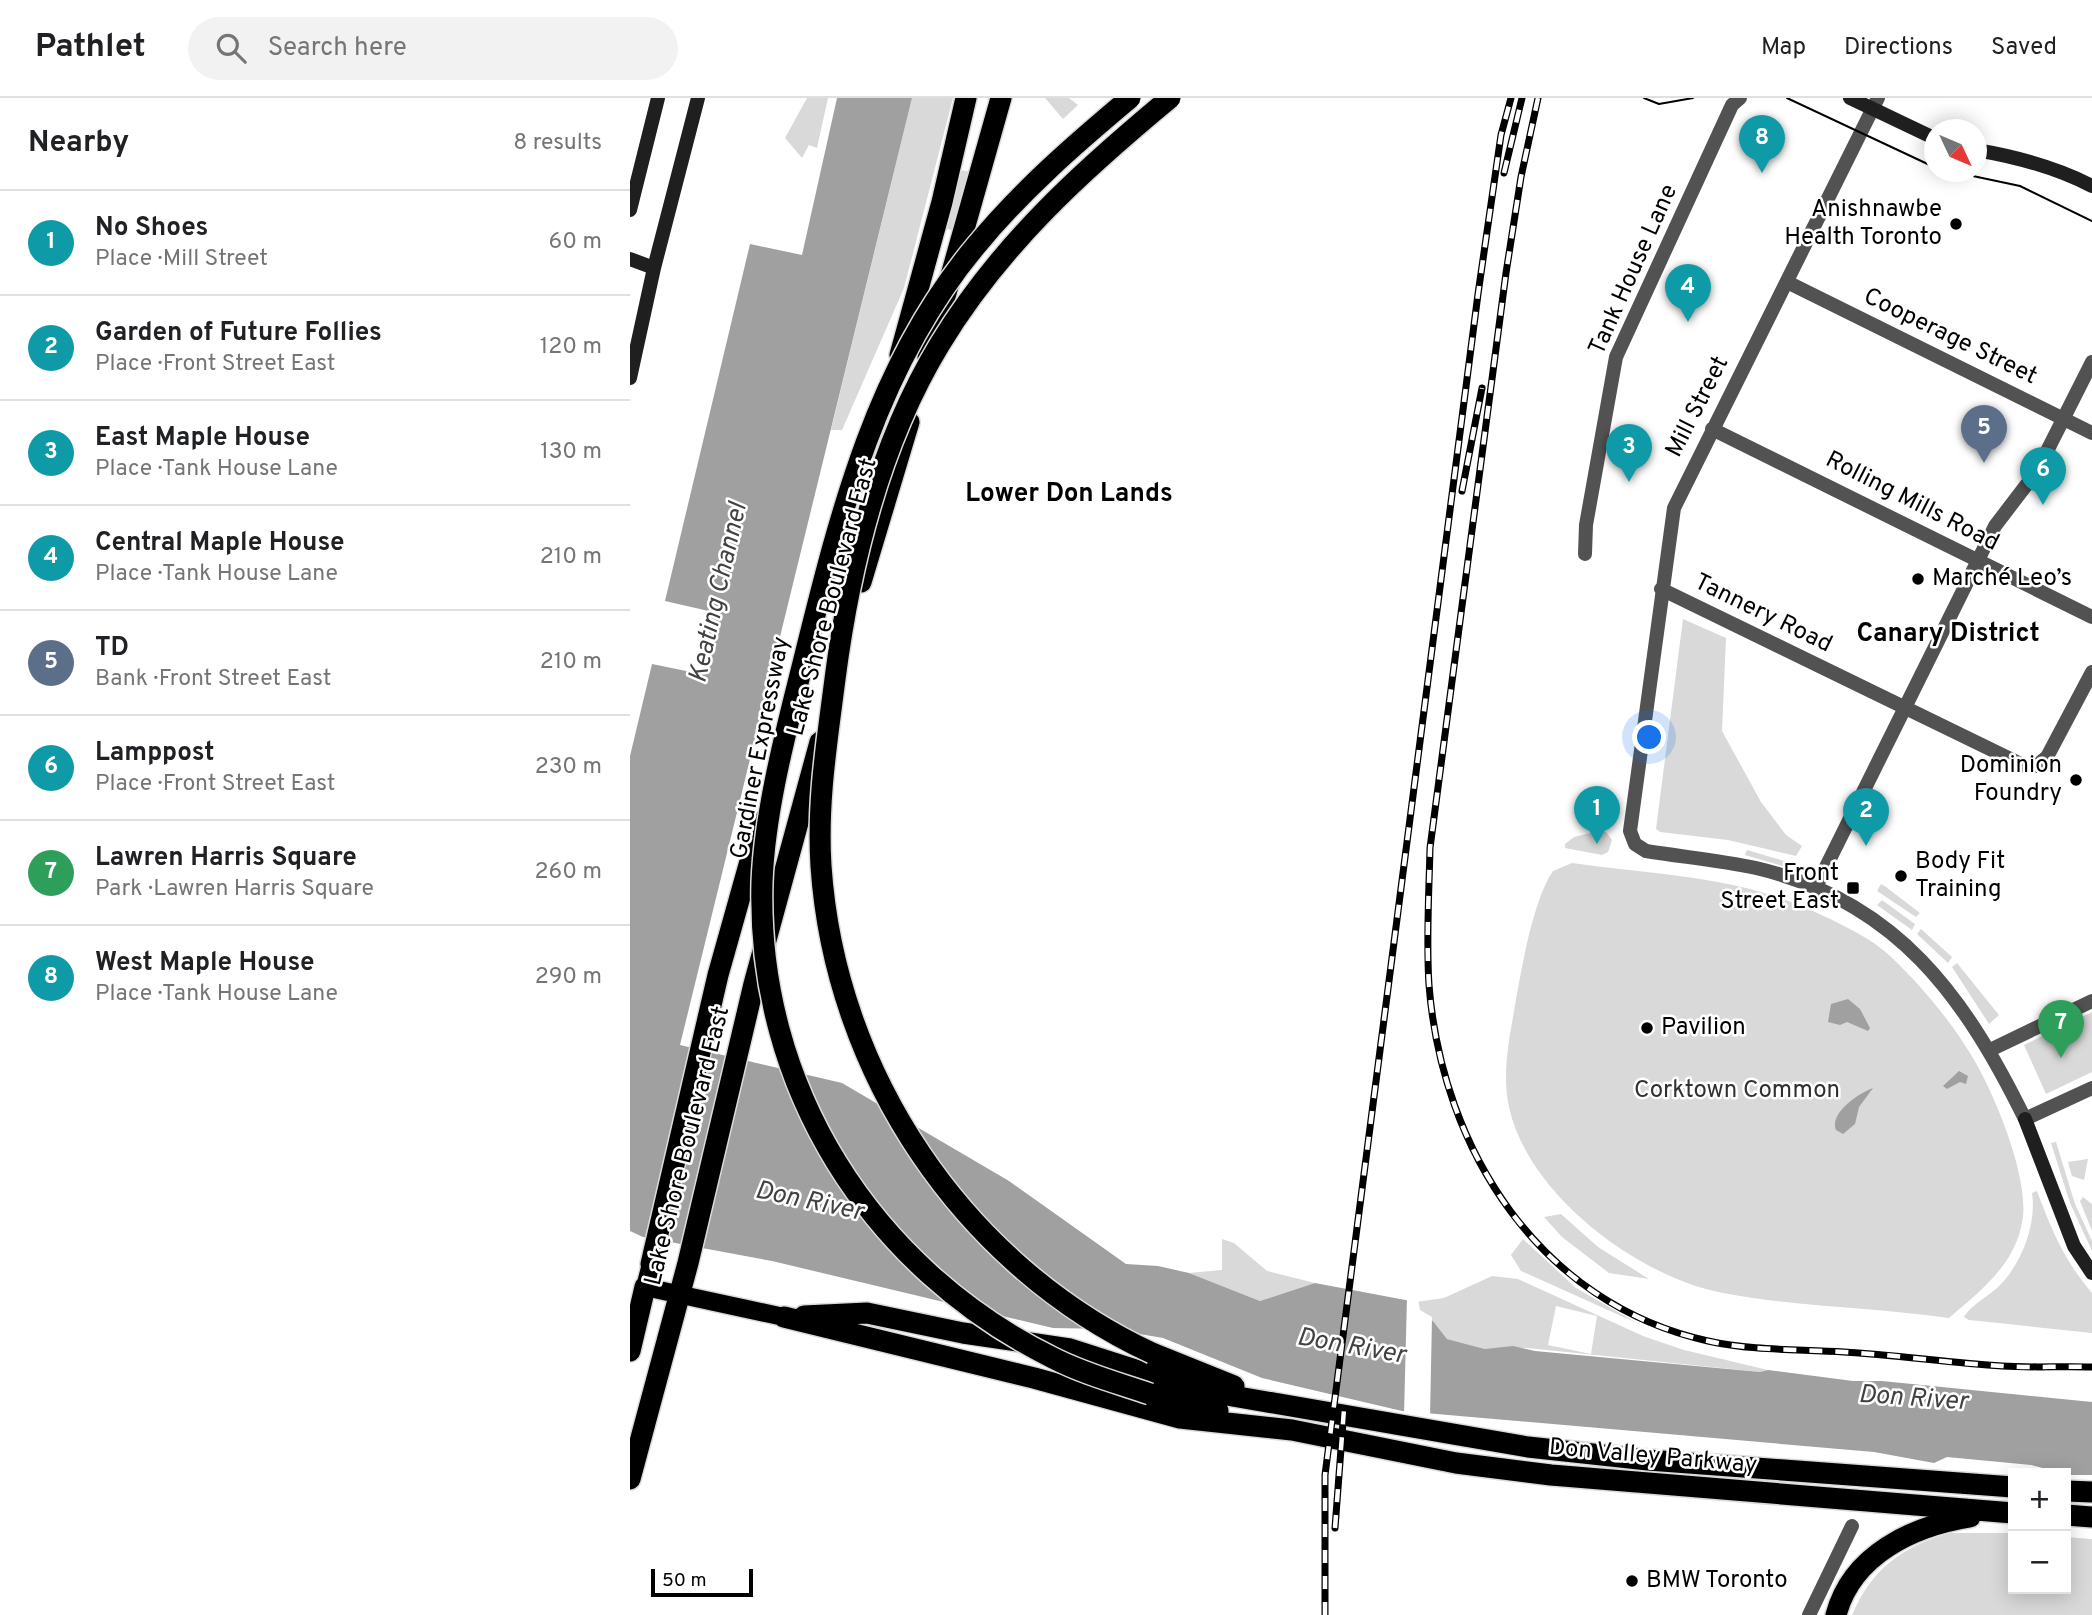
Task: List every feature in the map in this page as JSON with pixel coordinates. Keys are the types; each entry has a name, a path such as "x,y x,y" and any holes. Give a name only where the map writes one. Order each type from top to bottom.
{"highway":[{"name":"Lake Shore Boulevard East","path":"651,1264 718,975 865,435 898,360 966,98"},
{"name":"Lake Shore Boulevard East","path":"630,1479 680,1296 754,985 780,898 869,551 951,281 998,98"},
{"path":"954,150 998,98"},
{"name":"Gardiner Expressway","path":"1130,98 1035,182 972,249 928,312 880,405 853,474 811,632 768,827 762,881 769,978 785,1048 800,1095 823,1145 858,1197 896,1242 947,1290 1003,1329 1054,1359 1150,1394 1292,1430"},
{"path":"1170,98 1097,159 1044,209 995,266 939,345 908,405 885,460 841,619 820,803 821,869 835,963 876,1077 892,1109 935,1176 992,1241 1080,1312 1152,1353 1216,1379 1303,1408"},
{"name":"Lake Shore Boulevard East","path":"630,1352 638,1285"},
{"path":"784,1317 867,1313 951,1331 1070,1349 1198,1390 1303,1408"},
{"path":"784,1317 1034,1378 1180,1418 1292,1430"},
{"name":"Don Valley Parkway","path":"1303,1408 1542,1448 1688,1463 2008,1487"},
{"name":"Don Valley Parkway","path":"1292,1430 1456,1463 1538,1473 2006,1513"},
{"path":"2071,1491 2092,1492"},
{"path":"1836,1615 1850,1585 1872,1557 1900,1538 1946,1521 2006,1513"},
{"path":"2071,1516 2092,1517"}],"main road":[{"name":"Lake Shore Boulevard East","path":"638,1285 651,1264"},
{"path":"638,1285 784,1317"}],"street":[{"path":"630,209 658,98"},
{"path":"630,378 654,268 698,98"},
{"name":"Tank House Lane","path":"1585,554 1587,525 1616,357 1732,105 1740,98"},
{"path":"1850,98 1875,104 1924,132"},
{"name":"Mill Street","path":"1816,887 1758,869 1646,851 1635,844 1630,825 1674,508 1875,104"},
{"path":"1987,152 2017,156 2068,174 2092,186"},
{"path":"630,259 654,268"},
{"name":"Cooperage Street","path":"1787,282 2092,433"},
{"path":"2092,362 2037,471 2001,516 1816,887 1864,914 1924,961 1964,1009 1990,1050 2022,1113 2074,1246 2092,1273"},
{"name":"Rolling Mills Road","path":"1712,429 2092,617"},
{"name":"Tannery Road","path":"1661,589 2015,763 2035,767 2050,752 2092,672"},
{"path":"1990,1050 2092,1001"},
{"path":"2022,1113 2092,1088"},
{"path":"1809,1615 1852,1526"}],"green space":[{"path":"807,98 828,98 817,148 809,145 802,158 785,138"},
{"path":"912,98 953,98 904,288 842,430 831,430"},
{"path":"1045,98 1069,98 1078,105 1063,119"},
{"path":"960,170 973,172 957,231 947,229"},
{"path":"1683,619 1726,638 1722,731 1761,802 1786,835 1802,846 1796,856 1728,840 1660,832 1656,829"},
{"path":"1598,831 1606,832 1612,840 1608,852 1602,855 1565,848 1565,844 1574,837"},
{"path":"1747,850 1791,863 1789,868 1745,855"},
{"name":"Corktown Common","path":"1572,863 1683,876 1765,893 1829,918 1856,932 1880,947 1901,966 1945,1017 1973,1058 2001,1115 2016,1162 2023,1205 2022,1223 2012,1252 1984,1287 1949,1318 1723,1293 1690,1284 1656,1270 1591,1227 1563,1200 1538,1171 1520,1140 1509,1107 1506,1076 1518,987 1538,903 1553,871"},
{"path":"1881,884 1920,913 1916,917 1877,891"},
{"path":"1882,900 1915,924 1912,930 1877,905"},
{"path":"1921,929 1952,957 1948,963 1917,934"},
{"path":"1957,963 1999,1015 1989,1024 1952,967"},
{"path":"2092,1012 2092,1072 2046,1094 2024,1045"},
{"path":"2056,1142 2075,1204 2092,1241 2092,1251 2070,1203 2051,1143"},
{"path":"2088,1159 2084,1180 2072,1176 2068,1162"},
{"path":"2037,1191 2060,1245 2092,1293 2092,1333 1969,1320 1964,1317 2006,1279 2020,1256 2032,1218 2032,1193"},
{"path":"2083,1197 2092,1204 2092,1231 2080,1201"},
{"path":"1561,1214 1598,1247 1649,1279 1609,1273 1562,1237 1544,1217"},
{"path":"1222,1239 1234,1243 1267,1271 1315,1283 1260,1301 1189,1273 1222,1270"},
{"path":"1523,1239 1576,1288 1639,1324 1521,1271 1511,1255"},
{"path":"1492,1276 1518,1279 1643,1336 1684,1350 1768,1370 1760,1372 1527,1348 1485,1349 1447,1339 1433,1321 1416,1312 1416,1302 1444,1298","holes":["1556,1306 1597,1316 1591,1354 1548,1345"]},
{"path":"1950,1533 2008,1533 2008,1594 2071,1594 2071,1537 2092,1539 2092,1615 1852,1615 1869,1585 1890,1562 1917,1545"}],"water":[{"path":"837,98 912,98 680,1045 842,1083 1009,1181 1126,1264 1158,1266 1189,1273 1260,1301 1315,1283 1416,1302 1416,1312 1433,1321 1447,1339 1485,1349 1513,1346 1535,1351 1760,1372 1768,1370 1853,1381 1882,1381 2092,1402 2092,1475 2071,1475 2071,1468 2043,1468 1947,1457 1934,1463 1874,1452 1402,1411 1262,1378 1163,1338 1110,1329 1053,1328 772,1261 643,1237 630,1231 630,756 652,664 701,674 713,612 665,601 750,244 802,255"},
{"path":"1848,999 1860,1009 1870,1028 1868,1031 1847,1022 1840,1025 1828,1022 1831,1004"},
{"path":"1959,1071 1968,1076 1966,1084 1960,1082 1947,1089 1943,1086"},
{"path":"1873,1088 1859,1107 1855,1124 1843,1134 1836,1130 1837,1117 1847,1104"}],"pier":[{"path":"1407,1297 1418,1299 1420,1310 1432,1317 1430,1418 1404,1415"}],"tram line":[{"path":"1644,98 1659,104 1693,98"},
{"path":"1787,98 1924,162"},
{"path":"1987,179 2020,186 2092,221"}],"railway":[{"path":"1325,1615 1325,1475 1478,294 1501,135 1511,98"},
{"path":"1504,173 1522,98"},
{"path":"1538,98 1521,177 1506,273 1430,848 1429,985 1438,1046 1454,1105 1479,1160 1510,1211 1549,1256 1595,1293 1648,1322 1708,1341 1742,1347 1864,1353 2002,1366 2092,1367"},
{"path":"1462,491 1482,388"},
{"path":"1335,1528 1344,1409"}],"place":[{"name":"West Maple House","path":"1762,173"},
{"name":"Anishnawbe Health Toronto","path":"1956,224"},
{"name":"Central Maple House","path":"1688,322"},
{"name":"TD","path":"1984,463"},
{"name":"East Maple House","path":"1629,482"},
{"name":"Lamppost","path":"2043,505"},
{"name":"Marché Leo’s","path":"1918,579"},
{"name":"Dominion Foundry","path":"2076,780"},
{"name":"No Shoes","path":"1597,844"},
{"name":"Garden of Future Follies","path":"1866,846"},
{"name":"Body Fit Training","path":"1901,876"},
{"name":"Front Street East","path":"1853,888"},
{"name":"Pavilion","path":"1647,1028"},
{"name":"Lawren Harris Square","path":"2061,1058"},
{"name":"BMW Toronto","path":"1632,1581"}],"district":[{"name":"Lower Don Lands","path":"1069,494"},
{"name":"Canary District","path":"1948,634"}],"water label":[{"name":"Keating Channel","path":"719,593"},
{"name":"Don River","path":"809,1202"},
{"name":"Don River","path":"1351,1347"},
{"name":"Don River","path":"1913,1399"}]}
